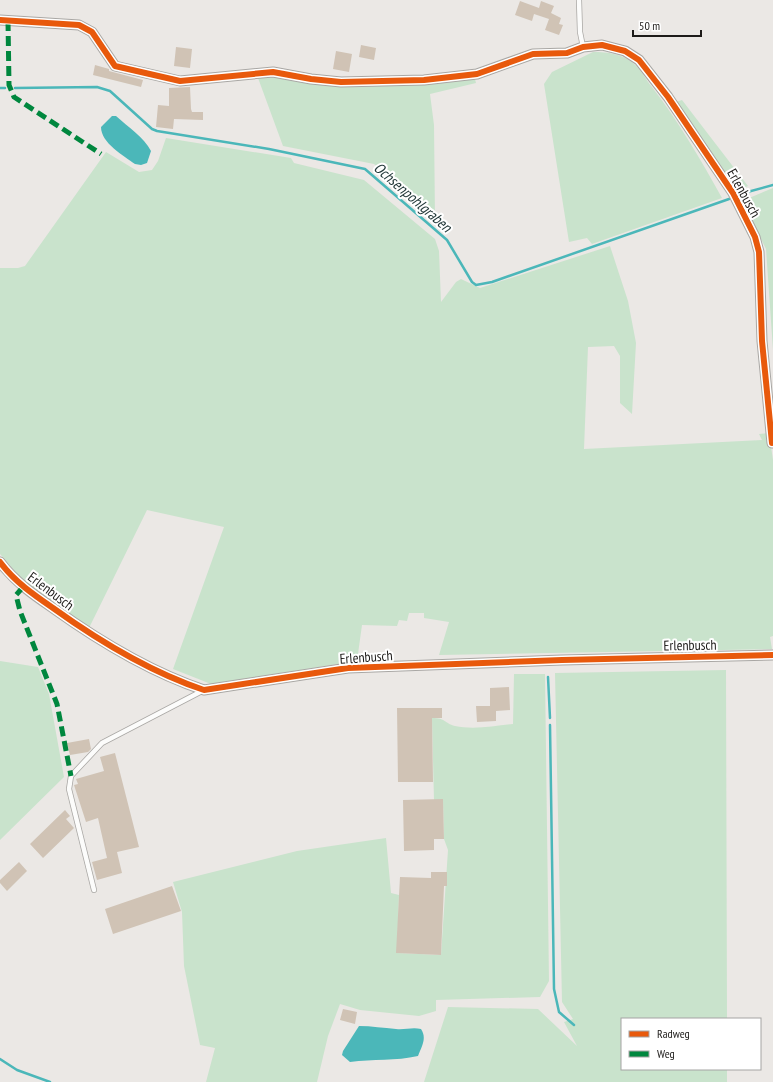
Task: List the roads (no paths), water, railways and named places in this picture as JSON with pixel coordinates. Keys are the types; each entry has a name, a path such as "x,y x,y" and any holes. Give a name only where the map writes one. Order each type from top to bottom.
{"street":[{"name":"Erlenbusch","path":"0,20 79,25 92,32 115,66 180,81 273,72 311,79 341,82 424,80 477,74 533,54 566,53 583,47 602,46 625,51 640,60 668,97 733,193 755,237 759,252 762,341 772,443"},
{"name":"Erlenbusch","path":"0,562 23,587 91,636 181,682 204,690 348,668 562,660 773,655"}],"lane":[{"path":"580,0 580,32 583,47"},
{"path":"94,890 69,789 71,776 102,743 204,690"}],"water":[{"path":"112,116 116,116 148,146 151,151 147,163 141,165 135,164 109,144 102,133 101,127"},
{"path":"359,1026 421,1029 424,1039 418,1056 401,1059 350,1062 342,1055 343,1051"}],"waterway":[{"name":"Ochsenpohlgraben","path":"15,88 97,87 110,91 152,129 157,131 269,149 365,169 447,240 472,282 476,285 492,282 729,199"},
{"name":"Ochsenpohlgraben","path":"0,88 5,88"},
{"name":"Ochsenpohlgraben","path":"740,194 773,185"},
{"path":"548,677 550,718"},
{"path":"550,725 554,989 559,1012 574,1025"},
{"path":"0,1059 17,1070 50,1082"}]}
